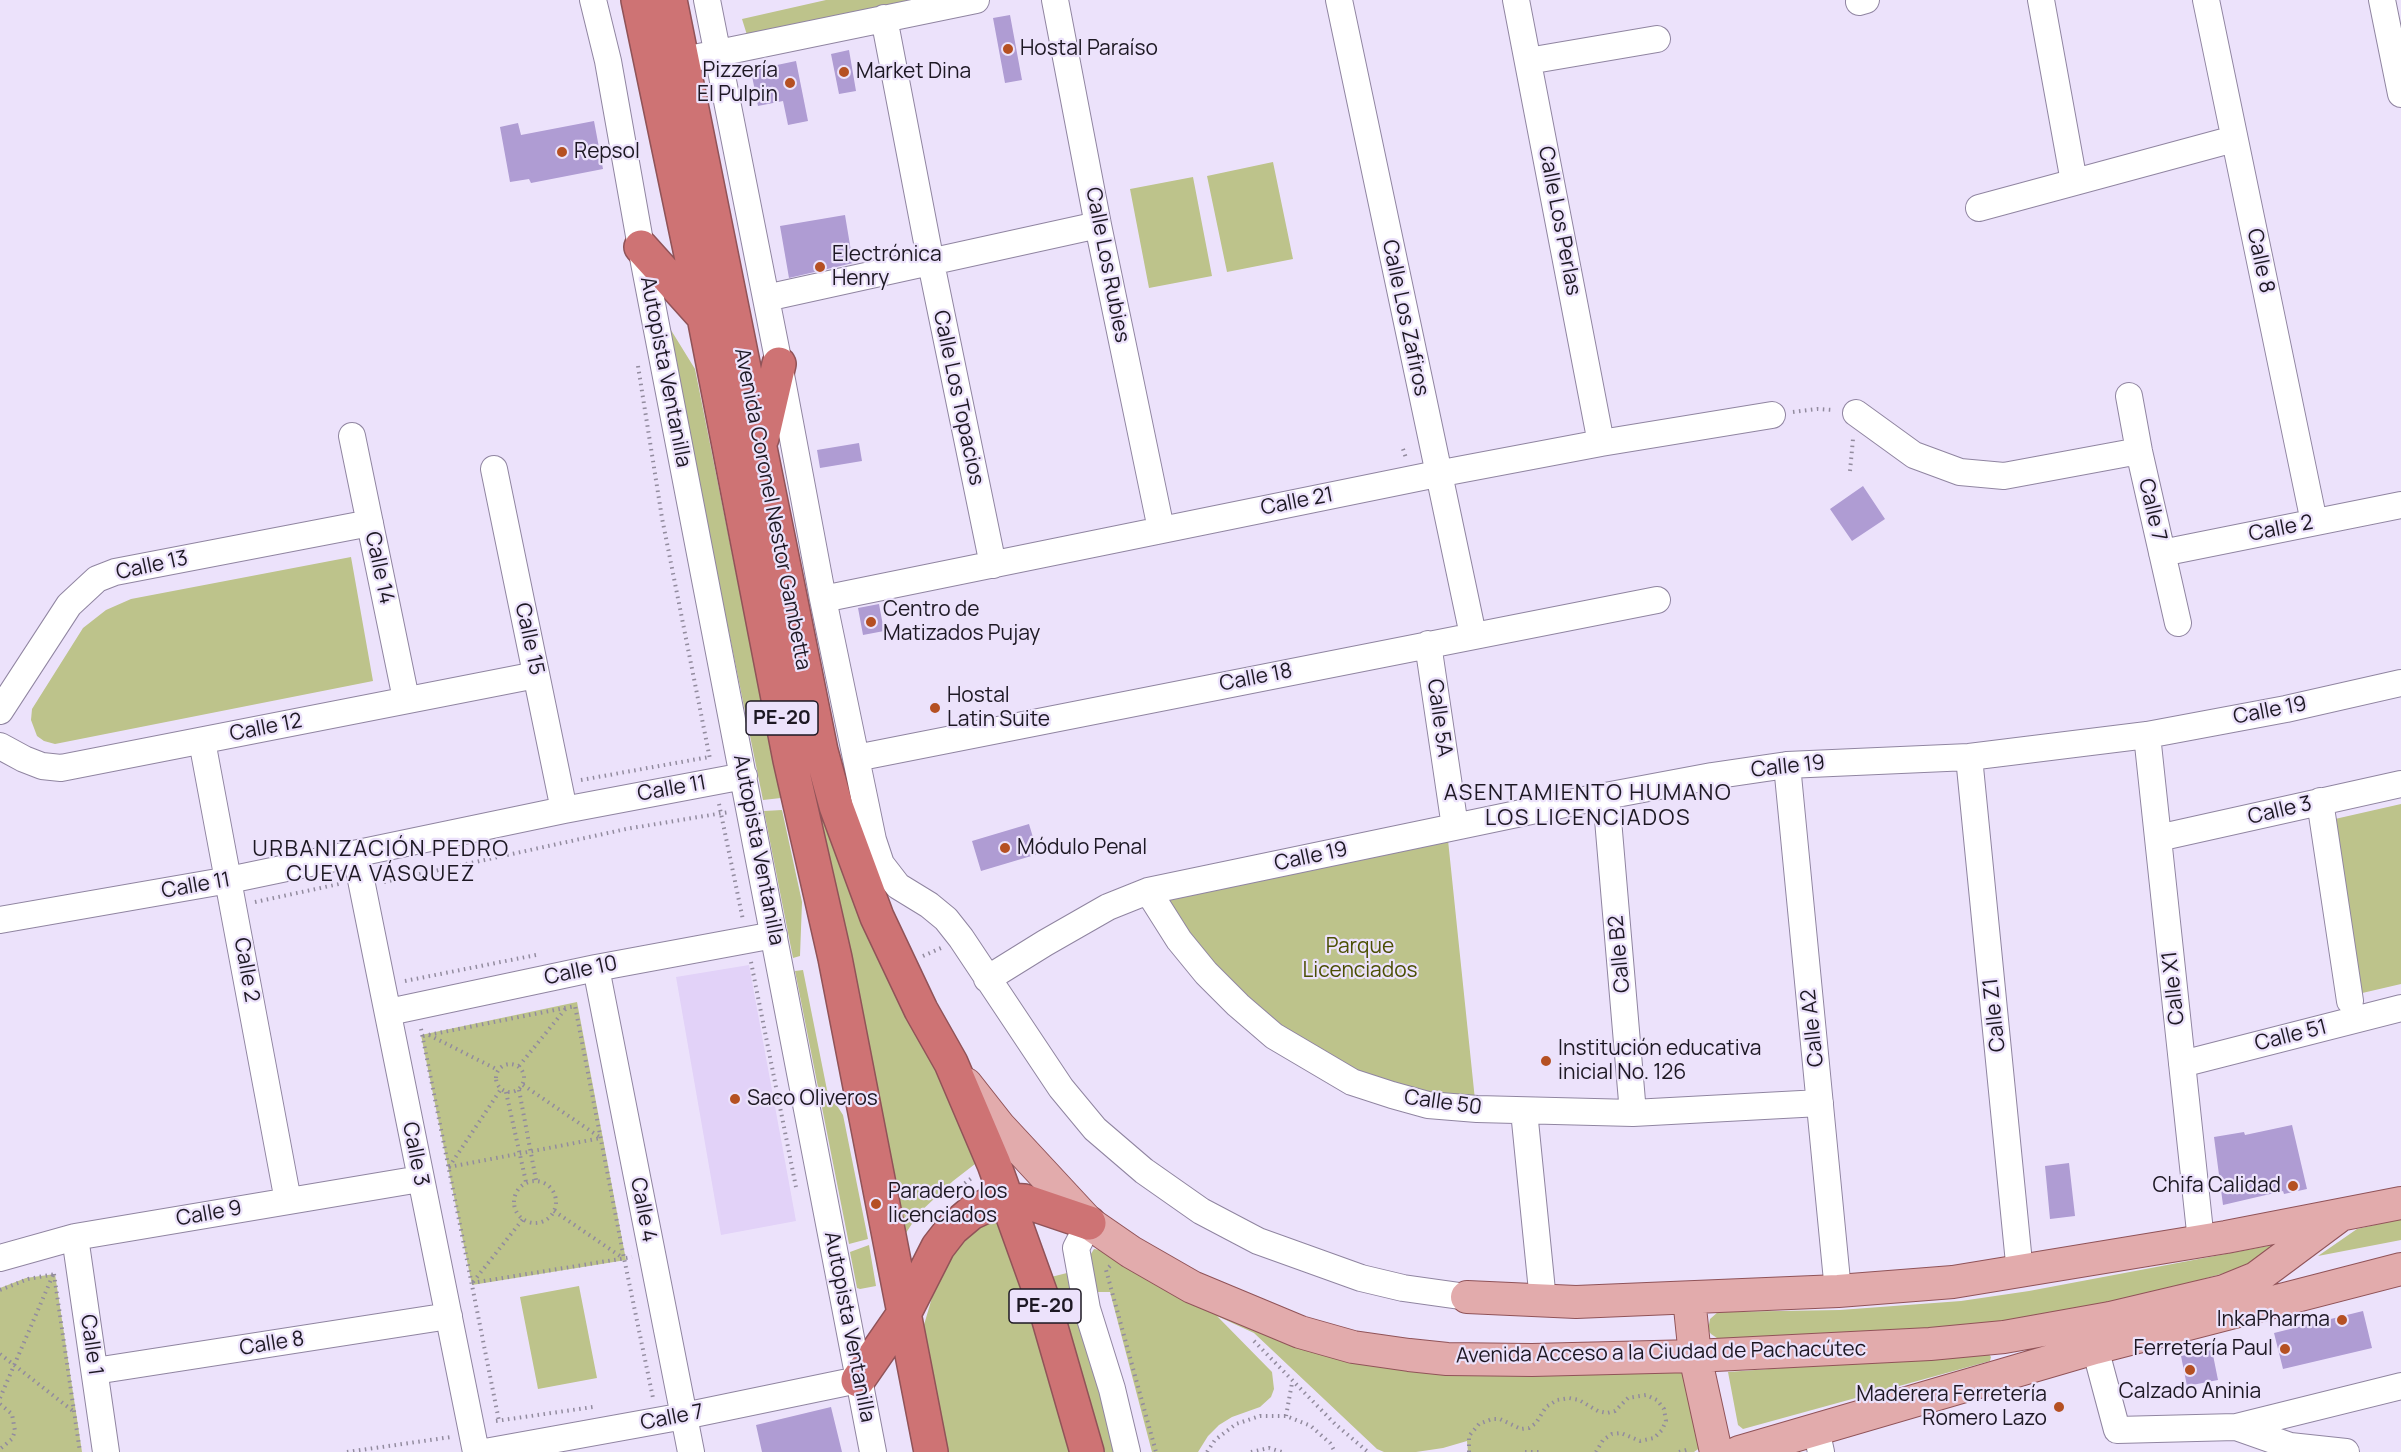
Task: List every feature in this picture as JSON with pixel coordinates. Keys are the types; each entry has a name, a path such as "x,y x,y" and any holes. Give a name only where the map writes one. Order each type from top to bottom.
{"highway":[{"name":"PE-20","path":"656,7 667,64"},
{"name":"Avenida Coronel Nestor Gambetta","path":"667,64 704,316 790,760 835,958 931,1452"},
{"name":"Avenida Coronel Nestor Gambetta","path":"667,64 760,448 821,751 836,806 877,917 921,1010 951,1063 1007,1200 1044,1304 1087,1452"},
{"path":"641,247 704,316"},
{"path":"760,448 779,364"},
{"path":"858,1380 905,1312 938,1247 952,1229 971,1213 988,1204 1007,1200 1044,1206 1089,1223"}],"main road":[{"name":"Avenida Acceso a la Ciudad de Pachacútec","path":"951,1063 999,1126 1089,1223 1131,1252 1192,1287 1300,1332 1353,1347 1409,1355 1456,1359 1532,1360 1695,1356 1930,1344 2004,1337 2110,1317 2224,1291 2256,1278 2338,1217"},
{"name":"Avenida Acceso a la Ciudad de Pachacútec","path":"1467,1297 1576,1302 1839,1291 1953,1282 2020,1273 2338,1217 2401,1203"},
{"path":"1739,1452 1819,1440 2095,1348 2401,1269"},
{"path":"1689,1298 1704,1450"}],"street":[{"name":"Autopista Ventanilla","path":"593,0 608,61 641,247 873,1452"},
{"path":"667,64 976,0"},
{"name":"Calle Los Rubies","path":"1055,0 1098,225 1161,529"},
{"name":"Calle Los Zafiros","path":"1339,0 1437,474 1473,635"},
{"name":"Calle Los Perlas","path":"1516,0 1601,443"},
{"path":"2041,0 2074,182"},
{"name":"Calle 8","path":"2206,0 2314,522"},
{"path":"2382,0 2401,94"},
{"path":"656,7 713,1 717,53 823,599 873,840 881,864 898,886 929,905 946,919 987,979"},
{"name":"Calle Los Topacios","path":"884,18 993,565"},
{"path":"1528,61 1658,39"},
{"path":"1979,208 2234,139"},
{"path":"766,298 1098,225"},
{"name":"Calle 7","path":"2129,396 2139,451 2178,623"},
{"path":"1856,413 1914,455 1960,472 2004,476 2139,451"},
{"name":"Calle 21","path":"823,599 1437,474 1601,443 1772,415"},
{"name":"Calle 14","path":"352,436 406,699"},
{"name":"Calle 15","path":"494,469 564,810"},
{"name":"Calle 2","path":"2162,553 2401,505"},
{"name":"Calle 13","path":"0,711 69,605 97,579 115,572 370,523"},
{"name":"Calle 18","path":"856,758 1657,600"},
{"name":"Calle 5A","path":"1428,644 1455,827"},
{"name":"Calle 12","path":"0,746 42,766 61,768 536,675"},
{"name":"Calle 19","path":"987,979 1108,907 1148,891 1606,796 1787,765 1969,757 2147,735 2286,709 2401,683"},
{"name":"Calle X1","path":"2147,735 2201,1241"},
{"name":"Calle 2","path":"202,741 288,1201"},
{"name":"Calle Z1","path":"1969,757 2020,1273"},
{"name":"Calle A2","path":"1787,765 1839,1291"},
{"name":"Calle 11","path":"0,920 229,880 564,810 744,776"},
{"name":"Calle 3","path":"2158,838 2401,784"},
{"name":"Calle B2","path":"1606,796 1634,1113"},
{"path":"2320,801 2350,1001"},
{"name":"Calle 3","path":"356,855 449,1316 467,1444"},
{"name":"Calle 50","path":"1148,891 1179,940 1206,973 1238,1005 1274,1036 1352,1082 1428,1105 1524,1111 1634,1113 1820,1103"},
{"name":"Calle 10","path":"389,1012 596,968 774,935"},
{"name":"Calle 4","path":"596,968 691,1452"},
{"name":"Avenida Acceso a la Ciudad de Pachacútec","path":"987,979 1061,1088 1095,1129 1144,1171 1201,1211 1258,1241 1361,1278 1403,1288 1467,1297"},
{"name":"Calle 51","path":"2182,1064 2401,1008"},
{"path":"1524,1111 1543,1301"},
{"name":"Calle 9","path":"0,1258 75,1237 420,1179"},
{"path":"1089,1223 1076,1248 1087,1309 1112,1389 1127,1452"},
{"name":"Calle 1","path":"75,1237 106,1452"},
{"name":"Calle 8","path":"95,1371 449,1316"},
{"path":"2095,1348 2117,1430 2236,1427 2401,1386"},
{"name":"Calle 7","path":"485,1452 681,1404 858,1380"},
{"path":"2236,1427 2290,1446 2346,1452"}],"path":[{"path":"637,359 662,518 712,768"},
{"path":"1772,415 1817,409 1856,413"},
{"path":"579,781 710,757"},
{"path":"719,802 745,927"},
{"path":"380,883 626,829 732,812"},
{"path":"244,904 340,884"},
{"path":"750,958 797,1191"},
{"path":"499,1420 423,1036 575,1005 653,1398"},
{"path":"519,1066 567,1007"},
{"path":"429,1035 498,1070"},
{"path":"512,1063 519,1066 524,1071 523,1085 519,1090 506,1092 501,1089 496,1078 498,1070 506,1064 512,1063"},
{"path":"523,1085 601,1138"},
{"path":"449,1167 501,1089"},
{"path":"519,1090 536,1181"},
{"path":"506,1092 526,1182"},
{"path":"449,1167 601,1138"},
{"path":"536,1181 544,1182 555,1195 554,1211 548,1218 531,1223 516,1213 513,1204 518,1188 526,1182 536,1181"},
{"path":"554,1211 624,1258"},
{"path":"472,1283 523,1219"},
{"path":"472,1283 652,1254"},
{"path":"0,1290 28,1279 54,1275"},
{"path":"0,1398 54,1275"},
{"path":"54,1275 80,1452"},
{"path":"1248,1335 1292,1383 1368,1452"},
{"path":"0,1354 74,1411"},
{"path":"1286,1416 1292,1383"},
{"path":"1463,1452 1469,1452 1470,1436 1479,1424 1492,1419 1500,1419 1521,1429 1529,1428 1536,1423 1546,1407 1557,1400 1569,1398 1579,1400 1598,1411 1607,1413 1615,1411 1628,1398 1646,1395 1657,1400 1664,1409 1666,1421 1662,1430 1654,1438 1641,1441 1621,1433 1612,1434 1603,1440 1596,1452"},
{"path":"642,1400 653,1398 681,1404"},
{"path":"0,1404 12,1414 15,1431 12,1439 0,1449"},
{"path":"489,1424 499,1420 598,1406"},
{"path":"1207,1452 1215,1440 1236,1424 1260,1416 1286,1416 1311,1426 1330,1443 1335,1452"},
{"path":"347,1452 467,1444"},
{"path":"1251,1452 1269,1448 1282,1452"},
{"path":"1679,1452 1704,1450"},
{"path":"1525,1452 1543,1452"}],"shaded area":[{"name":"Saco Oliveros","path":"749,965 796,1221 721,1235 676,977"}],"green space":[{"path":"826,0 914,0 747,35 742,19"},
{"path":"1273,162 1293,259 1227,272 1207,176"},
{"path":"1193,177 1212,276 1149,288 1130,189"},
{"path":"666,322 695,369 781,798 763,800"},
{"path":"351,557 373,681 55,744 37,736 31,720 32,709 83,628 106,610 131,599"},
{"path":"820,803 945,1087 975,1164 919,1213 902,1239 811,806"},
{"path":"2401,804 2401,984 2358,994 2335,819"},
{"path":"782,810 802,902 800,956 793,958 764,811"},
{"name":"Parque Licenciados","path":"1448,840 1475,1100 1435,1096 1362,1075 1288,1034 1215,968 1163,895"},
{"path":"803,970 827,1090 843,1115 868,1239 849,1244 795,971"},
{"path":"577,1002 626,1260 472,1285 421,1035"},
{"path":"985,1219 999,1221 1013,1254 1074,1452 944,1452 921,1335 941,1267 960,1237"},
{"path":"2401,1219 2401,1240 2318,1256 2357,1229"},
{"path":"2289,1242 2254,1265 2145,1295 1961,1330 1720,1340 1708,1330 1710,1319 1718,1312 1840,1310 1961,1301 2029,1291"},
{"path":"869,1245 876,1286 860,1289 857,1288 850,1252"},
{"path":"1094,1249 1117,1253 1277,1330 1682,1365 1701,1447 1694,1452 1468,1452 1467,1441 1416,1452 1384,1452 1377,1449 1254,1333 1217,1316 1272,1372 1274,1389 1271,1397 1260,1407 1232,1417 1219,1425 1208,1436 1198,1452 1152,1452 1110,1292 1093,1292 1086,1262"},
{"path":"1071,1272 1117,1452 1102,1452 1070,1332 1051,1277"},
{"path":"55,1274 82,1452 0,1452 0,1288 26,1278"},
{"path":"579,1286 597,1378 538,1389 520,1297"},
{"path":"1988,1353 1991,1357 1990,1361 1743,1429 1738,1425 1728,1372"}],"building":[{"name":"Hostal Paraíso","path":"1010,15 1022,80 1005,83 993,18"},
{"name":"Market Dina","path":"849,50 856,91 839,94 831,54"},
{"path":"796,61 808,121 788,125 783,101 758,106 752,76 758,69"},
{"name":"Repsol","path":"594,121 603,169 531,183 529,179 510,182 500,127 518,123 521,135"},
{"path":"845,215 853,263 789,278 780,226"},
{"path":"859,443 862,461 820,468 817,450"},
{"path":"1863,486 1885,519 1852,541 1830,509"},
{"name":"Centro de Matizados Pujay","path":"879,604 884,631 863,635 858,608"},
{"name":"Módulo Penal","path":"1029,824 1038,854 981,871 972,841"},
{"path":"2292,1125 2307,1189 2284,1194 2283,1191 2223,1205 2214,1137 2244,1132 2245,1135"},
{"path":"2069,1163 2075,1216 2050,1219 2045,1166"},
{"path":"2363,1311 2372,1348 2283,1369 2274,1333"},
{"path":"2212,1350 2218,1380 2187,1386 2181,1356"},
{"path":"831,1407 842,1452 762,1452 756,1425"}],"place":[{"name":"Hostal Paraíso","path":"1008,49"},
{"name":"Market Dina","path":"844,72"},
{"name":"Pizzería El Pulpin","path":"790,83"},
{"name":"Repsol","path":"562,152"},
{"name":"Electrónica Henry","path":"820,267"},
{"name":"Centro de Matizados Pujay","path":"871,622"},
{"name":"Hostal Latin Suite","path":"935,708"},
{"name":"Módulo Penal","path":"1005,848"},
{"name":"Institución educativa inicial No. 126","path":"1546,1061"},
{"name":"Saco Oliveros","path":"735,1099"},
{"name":"Chifa Calidad","path":"2293,1186"},
{"name":"Paradero los licenciados","path":"876,1204"},
{"name":"InkaPharma","path":"2342,1320"},
{"name":"Ferretería Paul","path":"2285,1349"},
{"name":"Calzado Aninia","path":"2190,1370"},
{"name":"Maderera Ferretería Romero Lazo","path":"2059,1407"}],"district":[{"name":"ASENTAMIENTO HUMANO LOS LICENCIADOS","path":"1588,806"},
{"name":"URBANIZACIÓN PEDRO CUEVA VÁSQUEZ","path":"381,862"}]}
